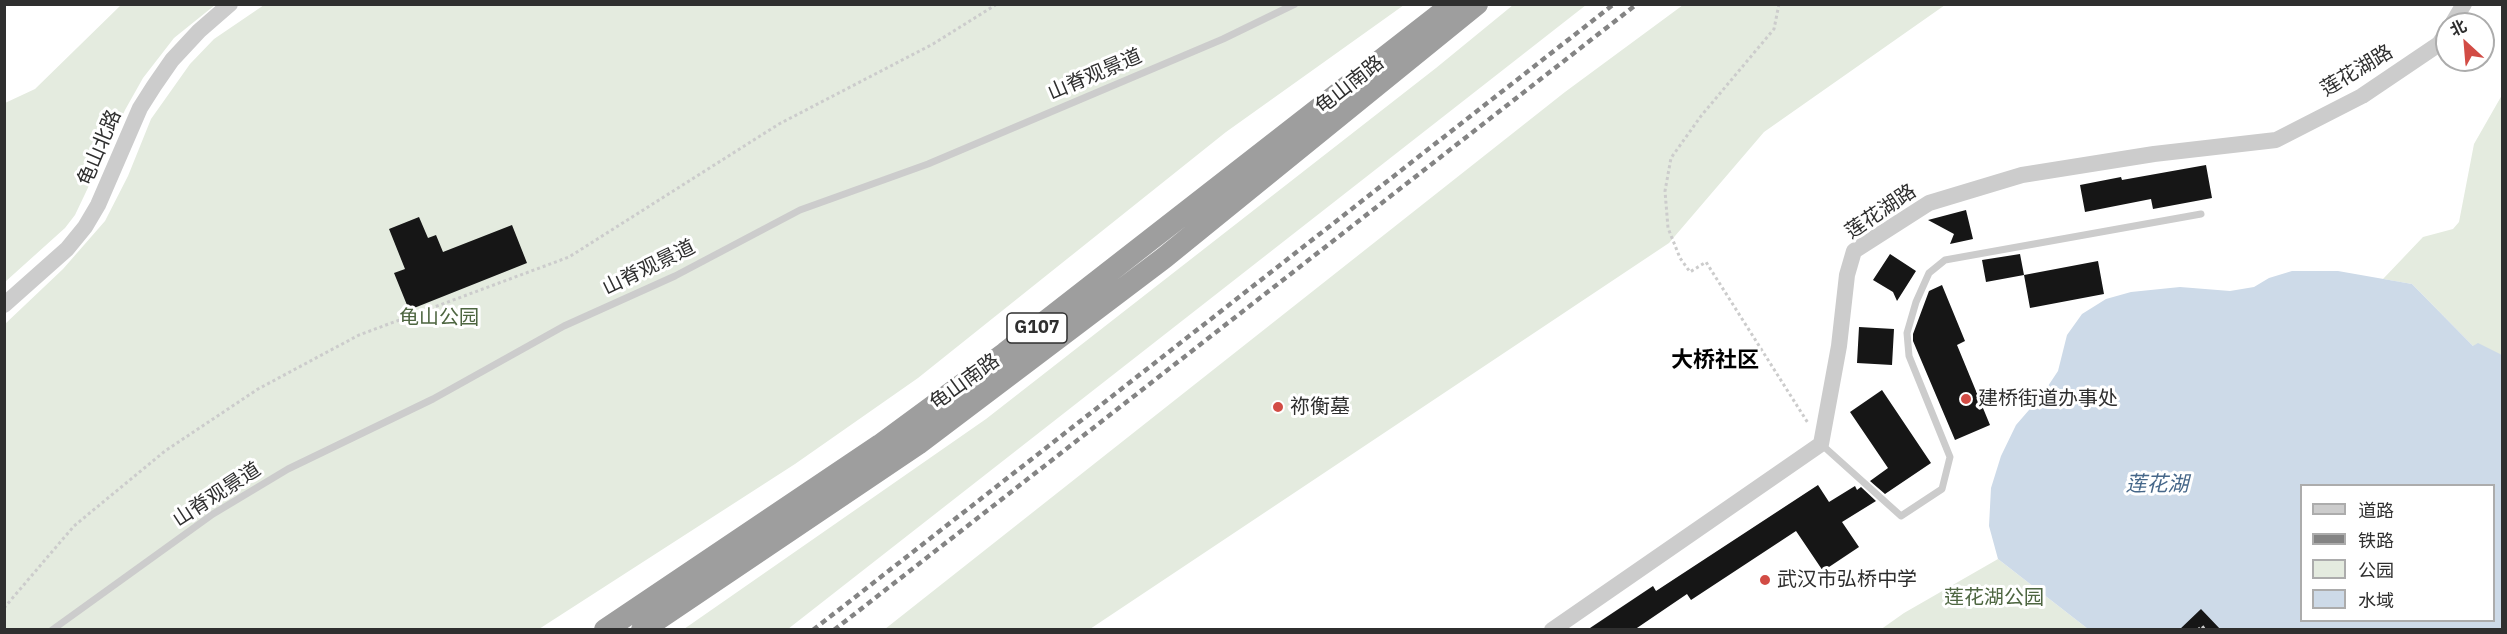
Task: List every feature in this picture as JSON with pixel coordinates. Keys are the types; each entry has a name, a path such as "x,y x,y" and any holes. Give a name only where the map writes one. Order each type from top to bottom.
{"highway":[{"name":"龟山南路","path":"605,630 919,417 1014,346 1453,4"},
{"name":"龟山南路","path":"642,630 918,444 1164,258 1477,4"}],"street":[{"name":"龟山北路","path":"4,305 67,249 85,227 98,205 140,108 153,86 172,60 199,31 230,4"},
{"name":"莲花湖路","path":"1821,444 1839,346 1847,275 1854,251 1929,203 2022,175 2154,154 2276,140 2362,96 2435,47"},
{"path":"1552,630 1821,444"}],"lane":[{"name":"山脊观景道","path":"52,630 213,514 288,469 433,399 564,326 675,276 800,210 928,164 1223,39 1295,4"},
{"path":"1821,444 1901,516 1942,489 1950,457 1909,356 1907,333 1916,302 1929,273 1945,260 2200,214"}],"path":[{"path":"4,608 74,526 165,451 258,389 359,335 569,257 779,124 933,44 997,4"},
{"path":"1779,4 1774,29 1701,116 1671,158 1665,191 1668,228 1680,258 1690,272 1706,262 1821,444"},
{"path":"2198,630 2202,626 2205,630"}],"green space":[{"path":"121,5 215,5 174,38 143,78 125,110 75,215 65,228 5,282 5,103 35,89"},
{"name":"龟山公园","path":"264,5 1404,5 1226,132 918,378 795,464 539,629 5,630 5,324 63,269 105,221 128,176 151,119 190,64 214,39"},
{"path":"1513,5 1586,5 788,629 684,629 986,419 1436,68"},
{"path":"1683,5 1945,5 1764,132 1669,243 1090,629 885,629 1565,92"},
{"path":"2502,95 2502,355 2474,347 2412,284 2383,279 2423,237 2453,229 2459,222 2474,144"},
{"name":"莲花湖公园","path":"1998,559 2088,629 1880,630 1904,613"}],"water":[{"name":"莲花湖","path":"2292,271 2338,271 2412,284 2473,346 2478,343 2502,355 2502,629 2088,629 1998,559 1989,526 1991,488 2001,456 2016,425 2042,395 2058,371 2067,335 2082,314 2106,299 2131,292 2180,287 2230,291 2254,287 2269,278"}],"building":[{"path":"2206,165 2212,198 2153,209 2151,199 2085,212 2080,185"},
{"path":"1966,210 1973,239 1950,244 1954,234 1928,220"},
{"path":"419,217 428,238 436,235 443,252 512,225 527,263 409,310 394,273 405,269 389,229"},
{"path":"1890,254 1916,271 1897,301 1893,292 1873,280"},
{"path":"2020,254 2024,275 1986,282 1982,260"},
{"path":"2098,261 2104,294 2030,308 2024,275"},
{"path":"1942,285 1965,341 1957,345 1990,425 1955,440 1913,341 1913,334 1929,291"},
{"path":"1859,327 1894,329 1892,365 1857,363"},
{"path":"1882,390 1931,463 1885,494 1870,481 1888,468 1850,412"},
{"path":"1818,485 1829,502 1855,486 1857,490 1861,487 1876,501 1842,522 1859,547 1823,571 1796,531 1691,600 1687,594 1634,630 1587,630 1653,586 1656,591"},
{"path":"2201,609 2221,630 2179,630"}],"railway":[{"path":"813,630 1614,4"},
{"path":"834,630 1637,4"}],"place":[{"name":"建桥街道办事处","path":"1966,399"},
{"name":"祢衡墓","path":"1278,407"},
{"name":"武汉市弘桥中学","path":"1765,580"}],"district":[{"name":"大桥社区","path":"1715,361"}]}
